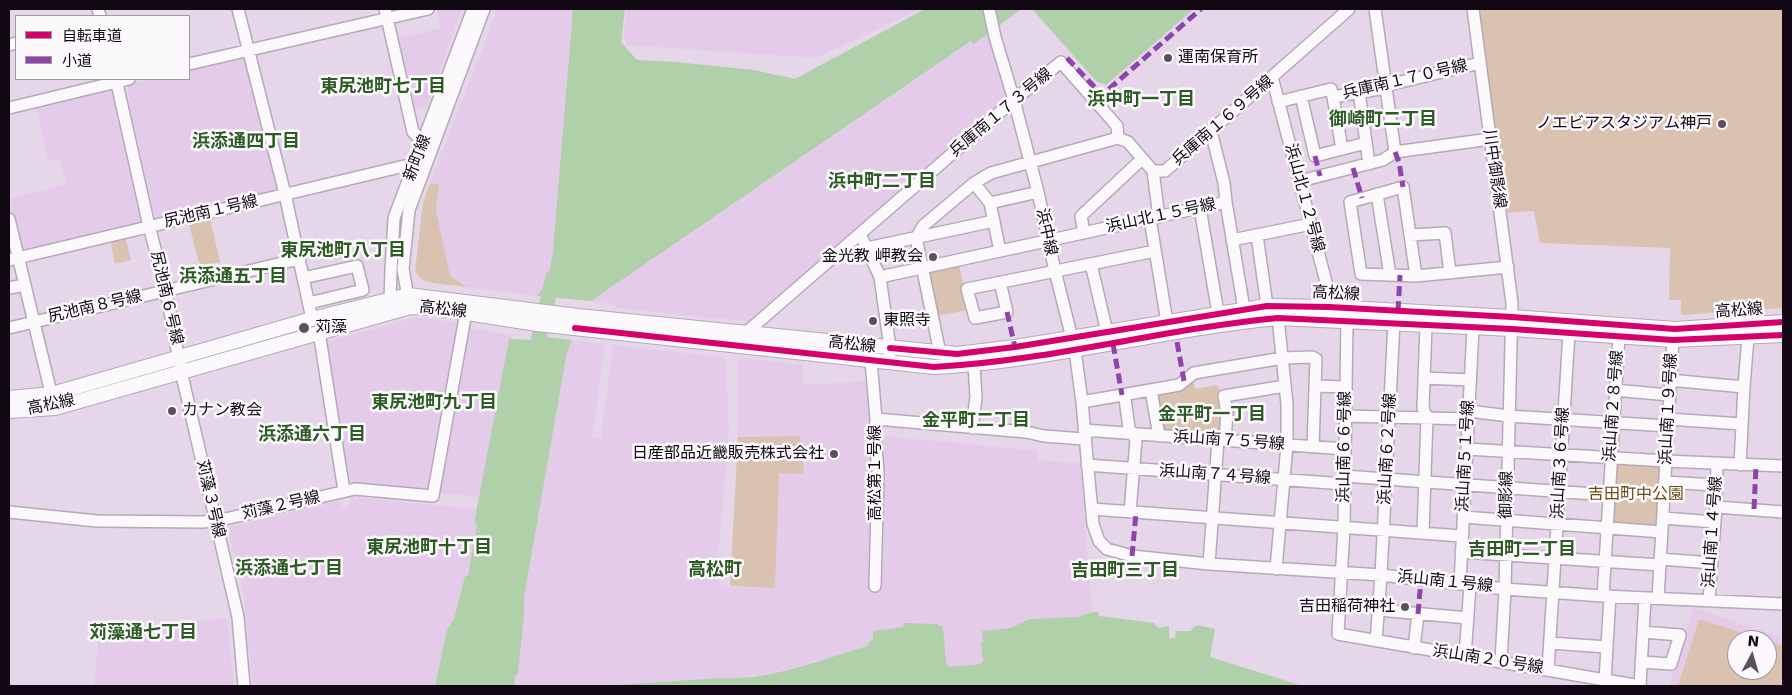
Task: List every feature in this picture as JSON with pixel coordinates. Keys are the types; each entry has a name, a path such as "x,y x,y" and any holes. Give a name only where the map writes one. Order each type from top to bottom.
{"main road":[{"name":"高松線","path":"409,301 435,308 466,312 576,322 744,333 940,353 966,353 1073,344 1247,321 1330,314 1347,321 1473,328 1512,323 1569,333 1673,340 1783,335"},
{"name":"高松線","path":"9,411 54,401 180,365 319,332 409,301 538,318"},
{"name":"高松線","path":"180,365 312,320 392,306"},
{"name":"高松線","path":"576,322 733,346 934,367 974,365 1073,344 1107,332 1267,306 1330,314 1675,329 1783,322"},
{"name":"高松線","path":"9,398 54,401"}],"street":[{"path":"238,9 284,194 312,320"},
{"path":"190,64 386,13 428,9"},
{"name":"新町線","path":"392,306 391,255 394,218 473,9"},
{"name":"新町線","path":"409,301 403,270 409,210 484,9"},
{"name":"浜中線","path":"989,9 1038,192 1073,344 1082,402 1093,524 1099,541 1107,549"},
{"name":"兵庫南１６９号線","path":"1118,138 1128,142 1153,171 1165,171 1349,9"},
{"path":"1375,9 1394,152"},
{"name":"川中御影線","path":"1473,9 1508,267 1512,323"},
{"path":"386,13 414,132 424,142"},
{"name":"兵庫南１７３号線","path":"733,346 744,333 1014,100 1061,62 1117,126 1118,138"},
{"name":"兵庫南１７０号線","path":"1278,102 1331,89 1333,96 1385,88 1392,84 1480,64"},
{"name":"浜山北１２号線","path":"1272,77 1330,297 1330,314"},
{"path":"9,108 116,80"},
{"name":"尻池南６号線","path":"116,80 149,226 166,291 180,365"},
{"path":"1359,92 1369,164"},
{"path":"1300,96 1315,156 1366,143"},
{"path":"1333,96 1342,149"},
{"path":"1211,131 1224,183 1226,202"},
{"path":"940,353 924,268 917,242 923,226 974,183 991,173 1118,138"},
{"path":"1300,181 1384,160 1394,152 1490,139"},
{"path":"1084,233 1081,216 1142,159"},
{"name":"尻池南１号線","path":"13,259 406,166 413,170"},
{"path":"1153,171 1155,251 1168,322"},
{"path":"974,183 990,203 1000,251"},
{"path":"1416,276 1403,187 1350,202 1362,274 1416,276 1508,267"},
{"path":"990,203 1038,192"},
{"path":"1377,194 1390,275"},
{"name":"浜山北１５号線","path":"880,277 1226,202 1244,309"},
{"path":"1200,208 1218,314"},
{"path":"9,219 13,259 24,285 54,401"},
{"path":"867,248 994,221"},
{"path":"1232,240 1311,224"},
{"path":"1410,235 1445,233 1450,273"},
{"path":"860,234 880,277 890,348 889,363"},
{"path":"1257,235 1267,306"},
{"path":"1000,282 1155,251"},
{"name":"尻池南８号線","path":"9,328 299,258"},
{"path":"1091,264 1107,332"},
{"path":"303,278 357,266 363,290 308,303"},
{"path":"9,288 24,285"},
{"name":"苅藻２号線","path":"9,512 97,521 203,522 215,521 354,489 433,496 466,312"},
{"path":"1276,569 1287,445 1287,404 1278,318"},
{"name":"浜山南６６号線","path":"1342,574 1347,321"},
{"name":"浜山南６２号線","path":"1376,641 1382,575 1394,323"},
{"name":"御影線","path":"1501,662 1505,589 1512,323"},
{"path":"1423,533 1427,418 1423,408 1426,325"},
{"name":"浜山南５１号線","path":"1465,657 1468,618 1461,552 1473,328"},
{"path":"319,332 344,491"},
{"name":"浜山南３６号線","path":"1548,670 1569,333"},
{"name":"浜山南２８号線","path":"1605,680 1607,647 1606,528 1619,336"},
{"path":"1740,465 1748,337"},
{"name":"浜山南１９号線","path":"1658,598 1673,340"},
{"path":"1082,402 1179,385 1194,372 1283,358 1312,357 1316,359 1314,447"},
{"name":"高松第１号線","path":"871,361 878,471 875,586"},
{"name":"苅藻３号線","path":"180,365 238,617 244,686"},
{"path":"972,428 976,397 974,365"},
{"path":"1424,378 1470,380"},
{"path":"1670,380 1744,387"},
{"path":"1209,564 1215,475 1227,413 1224,396 1285,386"},
{"path":"1315,386 1345,387"},
{"path":"1151,390 1159,436"},
{"path":"1614,390 1669,394"},
{"path":"1122,395 1129,428 1136,440 1130,512"},
{"path":"1345,416 1427,418 1468,415 1612,423 1742,424"},
{"name":"浜山南７５号線","path":"876,419 1026,432 1044,436 1133,434 1345,449"},
{"path":"1466,449 1666,462 1783,466"},
{"name":"浜山南１４号線","path":"1709,600 1716,507 1717,464"},
{"name":"浜山南７４号線","path":"1087,465 1283,480 1386,478 1608,495"},
{"path":"1665,482 1716,485"},
{"path":"1716,507 1783,512"},
{"path":"1092,510 1462,536"},
{"path":"1463,517 1662,532"},
{"path":"1663,518 1715,522"},
{"name":"浜山南１号線","path":"1107,549 1132,556 1209,564 1342,574 1382,575 1505,589 1606,596 1783,604"},
{"path":"1461,552 1605,561 1712,563"},
{"name":"浜山南２０号線","path":"1342,574 1338,634 1640,686 1645,598"},
{"path":"1379,610 1468,618"},
{"path":"1414,648 1418,614"},
{"path":"1641,662 1671,664 1680,635 1643,632"},
{"path":"1550,643 1607,647"}],"shaded area":[{"path":"462,9 427,106 412,110 396,39 441,28 437,10"},
{"path":"496,9 573,9 553,250 548,283 537,296 467,287 450,277 436,210 439,186 430,183 495,16"},
{"path":"573,9 625,9 621,42 637,60 754,70 795,79 925,9 1021,9 974,44 971,41 591,301 537,296 548,283 553,250"},
{"path":"627,9 920,9 816,58 628,45 623,38"},
{"path":"1032,9 1194,9 1106,85 1097,82"},
{"path":"987,34 1007,94 1007,103 753,322 615,308 615,305 591,301 972,41 974,43"},
{"path":"243,56 247,59 281,191 156,221 128,101 130,100 127,84 145,80 190,80 190,69"},
{"path":"111,88 142,221 140,225 25,252 21,250 10,199 66,185 60,159 48,161 36,105"},
{"path":"417,317 459,323 469,328 512,335 512,339 509,339 479,497 356,484 349,481 326,346 327,342"},
{"path":"535,336 572,340 567,352 524,597 518,674 515,676 514,686 435,686 447,630 454,619 465,576 468,576 477,524 474,523 509,339 530,340"},
{"path":"572,340 605,344 592,437 601,438 613,345 722,357 726,360 729,430 717,571 722,587 774,588 779,473 804,473 800,436 738,437 737,361 742,358 803,365 802,385 867,381 873,435 1038,451 1038,460 1080,463 1092,612 1078,617 1029,619 1011,628 982,631 983,661 980,664 950,667 903,627 874,631 874,638 867,646 782,671 737,679 720,678 602,686 514,686 515,676 518,674 524,597 567,352"},
{"path":"352,497 477,509 474,523 477,524 468,576 465,576 454,619 447,630 435,686 253,686 243,591 228,530 229,527 339,501 342,507 348,506"},
{"path":"1693,608 1759,630 1727,630 1727,680 1777,680 1777,636 1783,638 1783,686 1669,686"},
{"path":"1098,612 1099,616 1154,623 1158,628 1169,626 1169,638 1175,638 1176,631 1190,631 1197,625 1215,629 1210,657 1303,686 602,686 738,678 776,673 867,646 873,638 873,631 903,627 904,623 937,624 943,627 946,663 949,667 980,664 983,661 982,631 1011,628 1029,619 1078,617"},
{"path":"227,618 234,686 94,686 99,630"}],"green space":[{"path":"1478,9 1783,9 1783,308 1681,315 1681,300 1669,300 1670,248 1540,243 1534,211 1504,213"},
{"path":"430,183 439,185 436,210 450,276 467,287 422,280 415,271 423,203"},
{"path":"209,215 220,262 200,267 188,220"},
{"path":"125,235 131,260 115,264 110,239"},
{"path":"959,264 968,310 936,316 927,270"},
{"path":"1193,381 1195,389 1218,385 1225,413 1220,437 1165,433 1162,430 1156,398 1159,394"},
{"path":"800,436 804,474 779,473 775,588 730,586 738,437"},
{"name":"吉田町中公園","path":"1613,461 1662,464 1659,532 1610,526"},
{"path":"1699,619 1733,630 1727,630 1727,680 1777,680 1777,644 1783,646 1783,686 1678,686"}],"waterway":[{"path":"535,355 553,277"}],"marked path":[{"path":"1067,58 1102,95 1201,9"},
{"path":"1395,152 1399,162 1403,187"},
{"path":"1315,156 1320,176"},
{"path":"1353,168 1362,198"},
{"path":"1398,311 1400,275"},
{"path":"1007,312 1015,347"},
{"path":"1177,342 1184,381"},
{"path":"1113,344 1122,395"},
{"path":"1754,509 1756,465"},
{"path":"1132,556 1136,513"},
{"path":"1418,614 1421,580"}],"cycle path":[{"path":"890,348 957,354 1015,347 1267,306 1329,307 1512,317 1675,329 1783,322"},
{"path":"575,328 934,367 977,364 1063,352 1192,329 1278,318 1512,329 1673,340 1783,335"}],"place":[{"name":"運南保育所","path":"1168,58"},
{"name":"ノエビアスタジアム神戸","path":"1722,124"},
{"name":"金光教 岬教会","path":"933,257"},
{"name":"東照寺","path":"873,321"},
{"name":"苅藻","path":"304,328"},
{"name":"カナン教会","path":"172,411"},
{"name":"日産部品近畿販売株式会社","path":"834,454"},
{"name":"吉田稲荷神社","path":"1405,607"}],"district":[{"name":"東尻池町七丁目","path":"383,87"},
{"name":"浜中町一丁目","path":"1141,100"},
{"name":"御崎町二丁目","path":"1383,120"},
{"name":"浜添通四丁目","path":"246,142"},
{"name":"浜中町二丁目","path":"882,182"},
{"name":"東尻池町八丁目","path":"343,251"},
{"name":"浜添通五丁目","path":"233,277"},
{"name":"東尻池町九丁目","path":"434,403"},
{"name":"金平町一丁目","path":"1212,415"},
{"name":"金平町二丁目","path":"976,421"},
{"name":"浜添通六丁目","path":"312,435"},
{"name":"東尻池町十丁目","path":"429,548"},
{"name":"吉田町二丁目","path":"1522,550"},
{"name":"浜添通七丁目","path":"289,569"},
{"name":"高松町","path":"715,570"},
{"name":"吉田町三丁目","path":"1125,571"},
{"name":"苅藻通七丁目","path":"143,633"}]}
